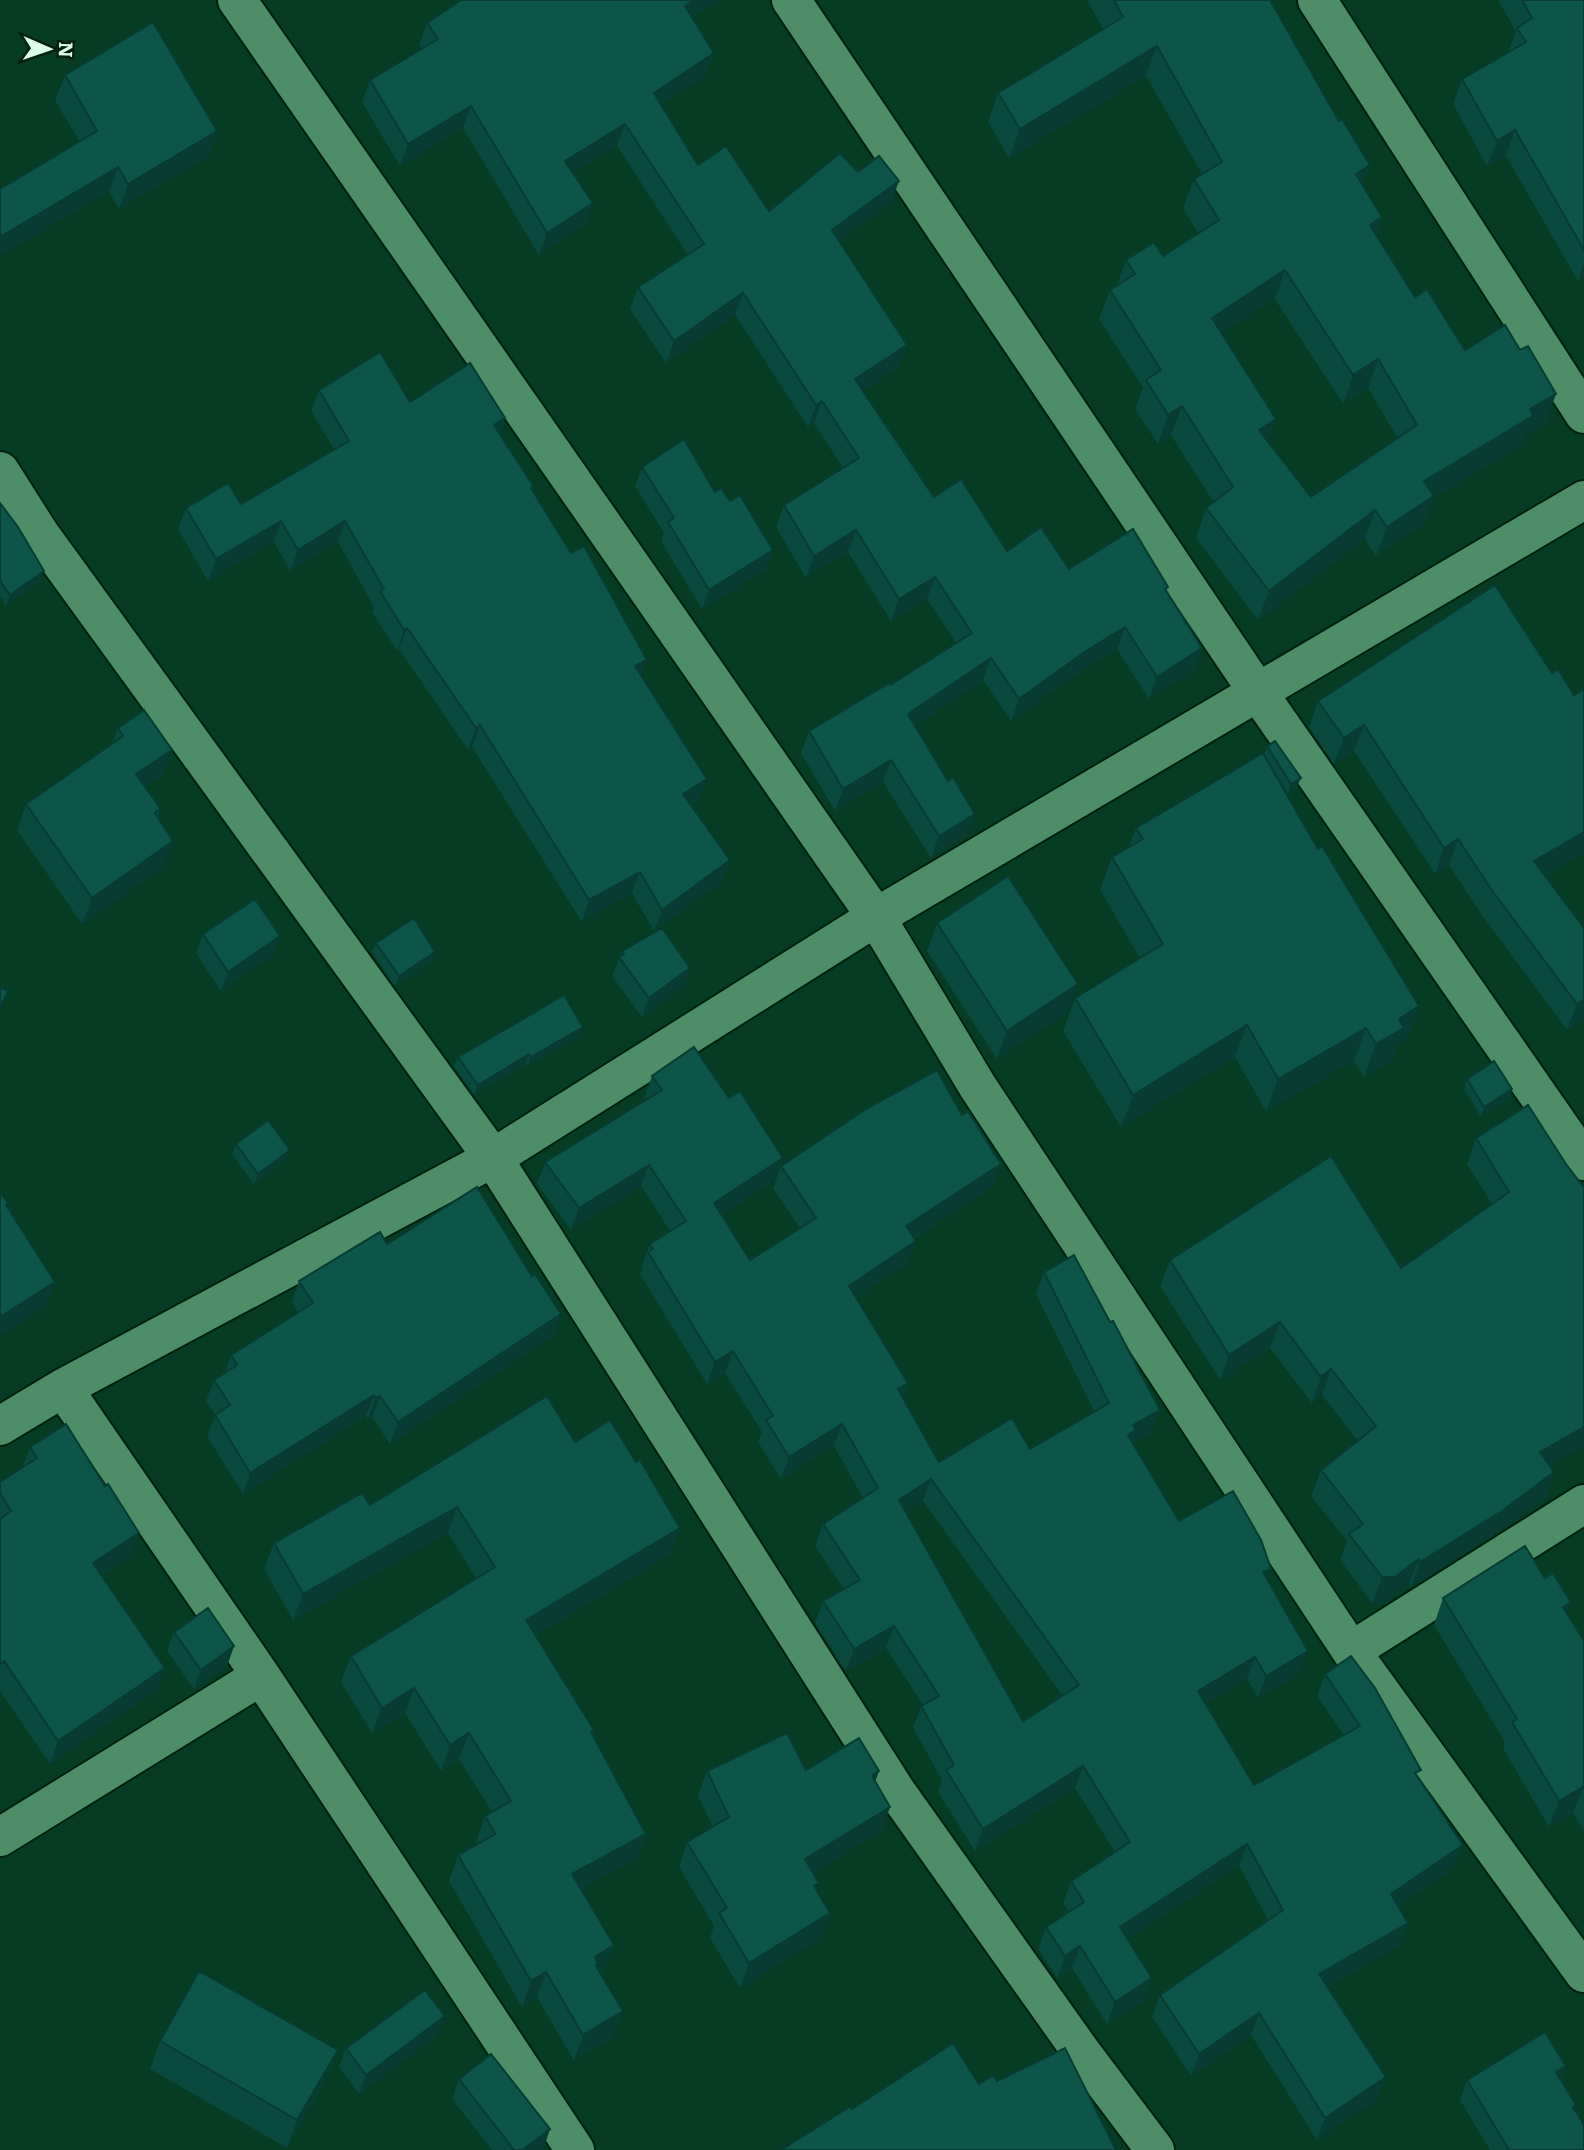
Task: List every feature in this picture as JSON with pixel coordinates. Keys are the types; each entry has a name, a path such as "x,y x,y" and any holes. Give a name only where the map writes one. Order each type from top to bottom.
{"street":[{"path":"237,0 876,917 978,1087 1350,1651 1584,1973"},
{"path":"791,0 1257,691 1584,1161"},
{"path":"1317,0 1584,414"},
{"path":"0,471 40,534 493,1158 896,1791 1082,2053 1155,2150"},
{"path":"0,1426 64,1388 493,1158 876,917 1584,500"},
{"path":"64,1388 261,1676 575,2150"},
{"path":"1350,1651 1584,1504"},
{"path":"0,1837 261,1676"}],"building":[{"path":"461,0 694,0 685,6 714,53 654,93 698,165 726,146 769,211 840,153 858,172 879,156 899,181 832,230 907,345 855,379 934,497 961,479 1007,551 1041,527 1069,569 1133,529 1168,587 1165,589 1202,648 1157,677 1125,627 1019,699 991,658 908,714 948,781 953,777 975,814 939,836 891,760 843,789 809,731 889,683 890,685 972,633 935,577 899,599 856,530 814,556 784,505 859,458 822,401 816,405 743,293 674,341 638,287 704,244 625,124 565,161 593,203 547,233 471,106 408,144 370,80 438,39 427,23"},
{"path":"1114,0 1270,0 1339,121 1342,119 1370,165 1356,174 1382,217 1370,225 1415,297 1427,289 1465,350 1505,325 1520,350 1528,346 1556,394 1530,409 1533,416 1424,481 1434,496 1387,527 1375,510 1269,591 1206,508 1233,487 1182,406 1168,415 1146,380 1161,370 1110,290 1135,274 1126,260 1154,242 1163,256 1219,220 1194,179 1222,162 1157,46 1020,129 998,93 1123,17","holes":["1285,270 1353,375 1378,359 1417,425 1311,497 1259,430 1276,419 1212,318"]},
{"path":"1522,0 1584,0 1584,250 1515,130 1497,141 1462,79 1526,42 1517,28 1532,18"},
{"path":"153,22 217,131 128,184 118,167 0,237 0,189 97,131 65,75"},
{"path":"380,352 410,402 470,363 505,418 494,425 534,487 531,488 571,553 584,546 647,660 635,666 707,779 683,794 730,860 662,910 640,872 589,900 480,725 476,728 407,628 404,630 380,591 384,589 345,521 298,550 281,521 216,559 186,508 228,483 241,504 349,441 319,390"},
{"path":"684,439 715,492 721,488 730,501 740,495 773,550 709,590 668,522 674,518 642,467"},
{"path":"0,503 44,571 10,595 0,581"},
{"path":"1495,585 1552,673 1558,669 1574,695 1584,689 1584,832 1534,861 1584,928 1584,999 1577,1004 1491,889 1458,839 1444,848 1364,725 1344,738 1318,701"},
{"path":"144,710 172,750 136,774 161,809 155,813 173,841 92,898 26,804 123,736 118,728"},
{"path":"1275,741 1301,778 1291,784 1267,746"},
{"path":"1263,753 1318,849 1322,846 1419,1006 1399,1019 1404,1028 1376,1044 1366,1028 1278,1079 1247,1025 1133,1095 1075,998 1163,944 1112,857 1143,839 1136,828"},
{"path":"1008,876 1078,984 1007,1031 937,923"},
{"path":"255,899 280,936 228,972 203,934"},
{"path":"414,918 435,952 399,976 376,943"},
{"path":"662,928 690,968 649,998 619,957 624,954 622,951"},
{"path":"0,987 8,991 0,1008"},
{"path":"564,995 583,1027 531,1057 529,1054 478,1085 458,1057"},
{"path":"694,1047 729,1098 740,1091 783,1158 714,1203 750,1260 816,1218 781,1166 866,1109 937,1070 962,1115 968,1111 1001,1164 906,1226 916,1241 849,1286 908,1383 898,1389 939,1462 1012,1418 1030,1449 1109,1403 1044,1272 1074,1255 1160,1410 1133,1425 1136,1430 1128,1435 1179,1521 1233,1491 1261,1540 1271,1569 1263,1572 1308,1651 1266,1676 1255,1657 1198,1691 1254,1785 1360,1726 1325,1674 1351,1656 1375,1688 1421,1770 1415,1773 1463,1845 1391,1894 1408,1923 1319,1974 1386,2077 1325,2118 1259,2013 1199,2054 1160,1995 1283,1910 1247,1844 1120,1927 1152,1978 1115,2002 1080,1946 1065,1956 1046,1927 1084,1902 1071,1881 1130,1842 1083,1766 983,1829 946,1770 954,1765 921,1706 939,1696 894,1626 854,1649 823,1601 860,1580 823,1524 878,1488 842,1424 789,1457 766,1420 773,1416 733,1351 715,1362 648,1252 653,1249 650,1244 686,1221 649,1165 579,1208 545,1162 662,1090 652,1076","holes":["931,1479 1079,1685 1023,1721 899,1500"]},
{"path":"1494,1061 1512,1089 1484,1107 1467,1079"},
{"path":"1528,1105 1584,1188 1584,1427 1540,1452 1554,1472 1502,1511 1420,1562 1419,1559 1395,1577 1382,1577 1349,1534 1363,1524 1321,1470 1376,1426 1331,1369 1321,1377 1280,1322 1229,1355 1170,1260 1331,1156 1401,1268 1509,1192 1476,1138"},
{"path":"268,1120 290,1150 258,1174 236,1144"},
{"path":"477,1187 532,1276 535,1274 561,1314 398,1422 380,1396 376,1398 374,1395 250,1473 215,1415 230,1405 214,1380 237,1365 231,1355 313,1303 299,1281 380,1232 387,1244"},
{"path":"0,1192 55,1282 0,1317"},
{"path":"547,1396 575,1442 610,1420 636,1462 640,1460 680,1528 526,1620 594,1730 591,1732 646,1834 572,1874 614,1945 595,1957 598,1964 596,1966 623,2011 583,2035 546,1972 531,1981 458,1855 495,1834 485,1816 511,1801 469,1733 450,1745 414,1688 382,1708 351,1656 495,1567 457,1507 303,1594 274,1543 362,1493 370,1505"},
{"path":"66,1424 139,1533 93,1563 165,1668 58,1741 4,1661 0,1664 0,1519 11,1511 0,1493 0,1482 37,1458 30,1447"},
{"path":"1525,1546 1545,1578 1553,1573 1571,1602 1563,1607 1584,1641 1584,1788 1559,1801 1512,1722 1517,1719 1443,1598"},
{"path":"208,1608 234,1646 201,1670 174,1632"},
{"path":"787,1733 806,1770 859,1738 879,1771 872,1776 890,1807 805,1859 819,1883 814,1886 830,1913 749,1963 719,1913 727,1908 687,1842 729,1817 707,1771"},
{"path":"199,1971 338,2050 297,2120 160,2041"},
{"path":"425,1990 445,2016 366,2075 346,2048"},
{"path":"1545,2032 1566,2066 1556,2072 1576,2105 1573,2107 1584,2125 1584,2150 1509,2150 1467,2080"},
{"path":"953,2043 979,2084 993,2075 997,2081 1065,2048 1116,2150 781,2150 851,2106 852,2109"},
{"path":"491,2054 550,2129 523,2150 514,2150 459,2079"}]}
